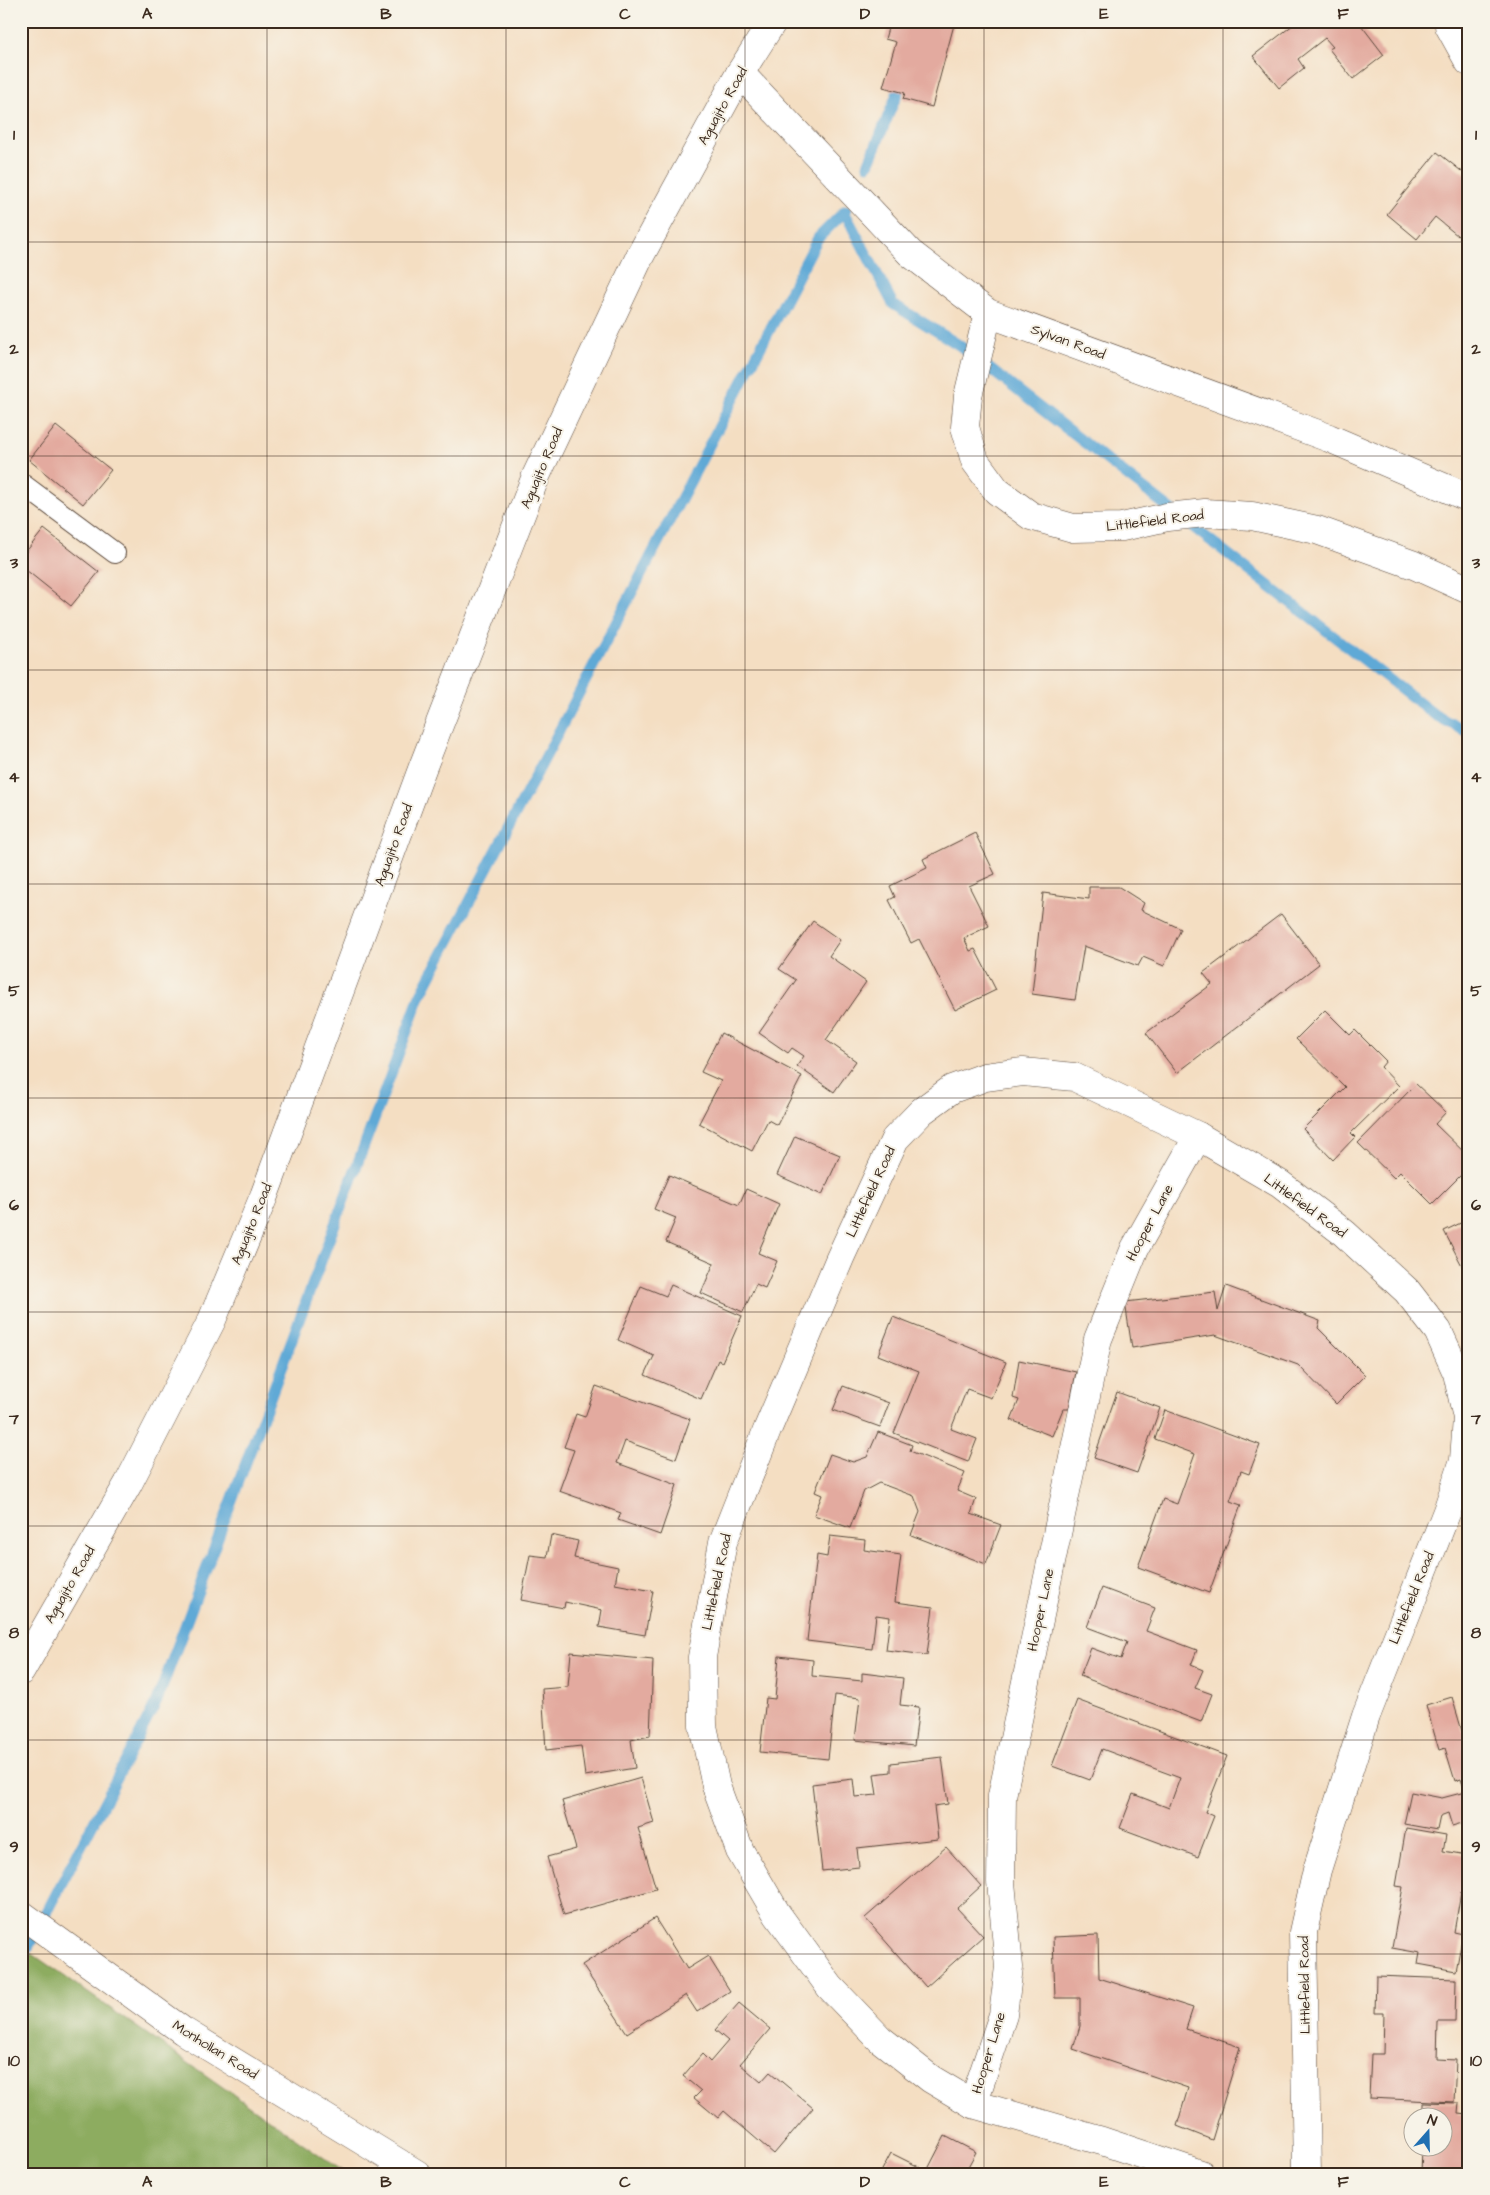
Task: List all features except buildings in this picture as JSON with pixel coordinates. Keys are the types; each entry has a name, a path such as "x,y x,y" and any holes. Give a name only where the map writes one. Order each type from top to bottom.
{"street":[{"name":"Aguajito Road","path":"21,1671 128,1484 212,1320 264,1196 418,778 536,476 640,256 740,73 773,21"},
{"path":"1449,21 1449,26 1469,62"},
{"name":"Sylvan Road","path":"740,73 910,253 988,313 1329,438 1469,498"},
{"name":"Littlefield Road","path":"988,313 968,396 966,427 975,461 997,491 1030,516 1073,528 1122,527 1167,517 1205,513 1252,516 1317,530 1414,566 1469,590"},
{"name":"Littlefield Road","path":"1200,2174 1102,2141 973,2104 931,2079 880,2039 830,1987 777,1914 740,1851 716,1786 703,1726 702,1657 723,1542 768,1428 840,1258 895,1139 922,1111 952,1089 985,1077 1023,1072 1074,1077 1198,1136 1280,1184 1344,1233 1407,1291 1438,1331 1458,1373 1467,1418 1464,1460 1447,1511 1366,1716 1317,1870 1304,1932 1307,2174"},
{"name":"Hooper Lane","path":"973,2104 1003,2015 1009,1967 1001,1882 1002,1796 1098,1339 1135,1248 1198,1136"},
{"name":"Monhollan Road","path":"21,1914 183,2031 417,2174"}],"lane":[{"path":"21,483 115,553"}],"green space":[{"path":"21,1946 347,2174 21,2174"}],"waterway":[{"path":"868,165 904,77"},
{"path":"21,1961 157,1701 420,996 818,238 846,210"},
{"path":"845,213 893,304 959,345 1435,715 1469,733"}]}
